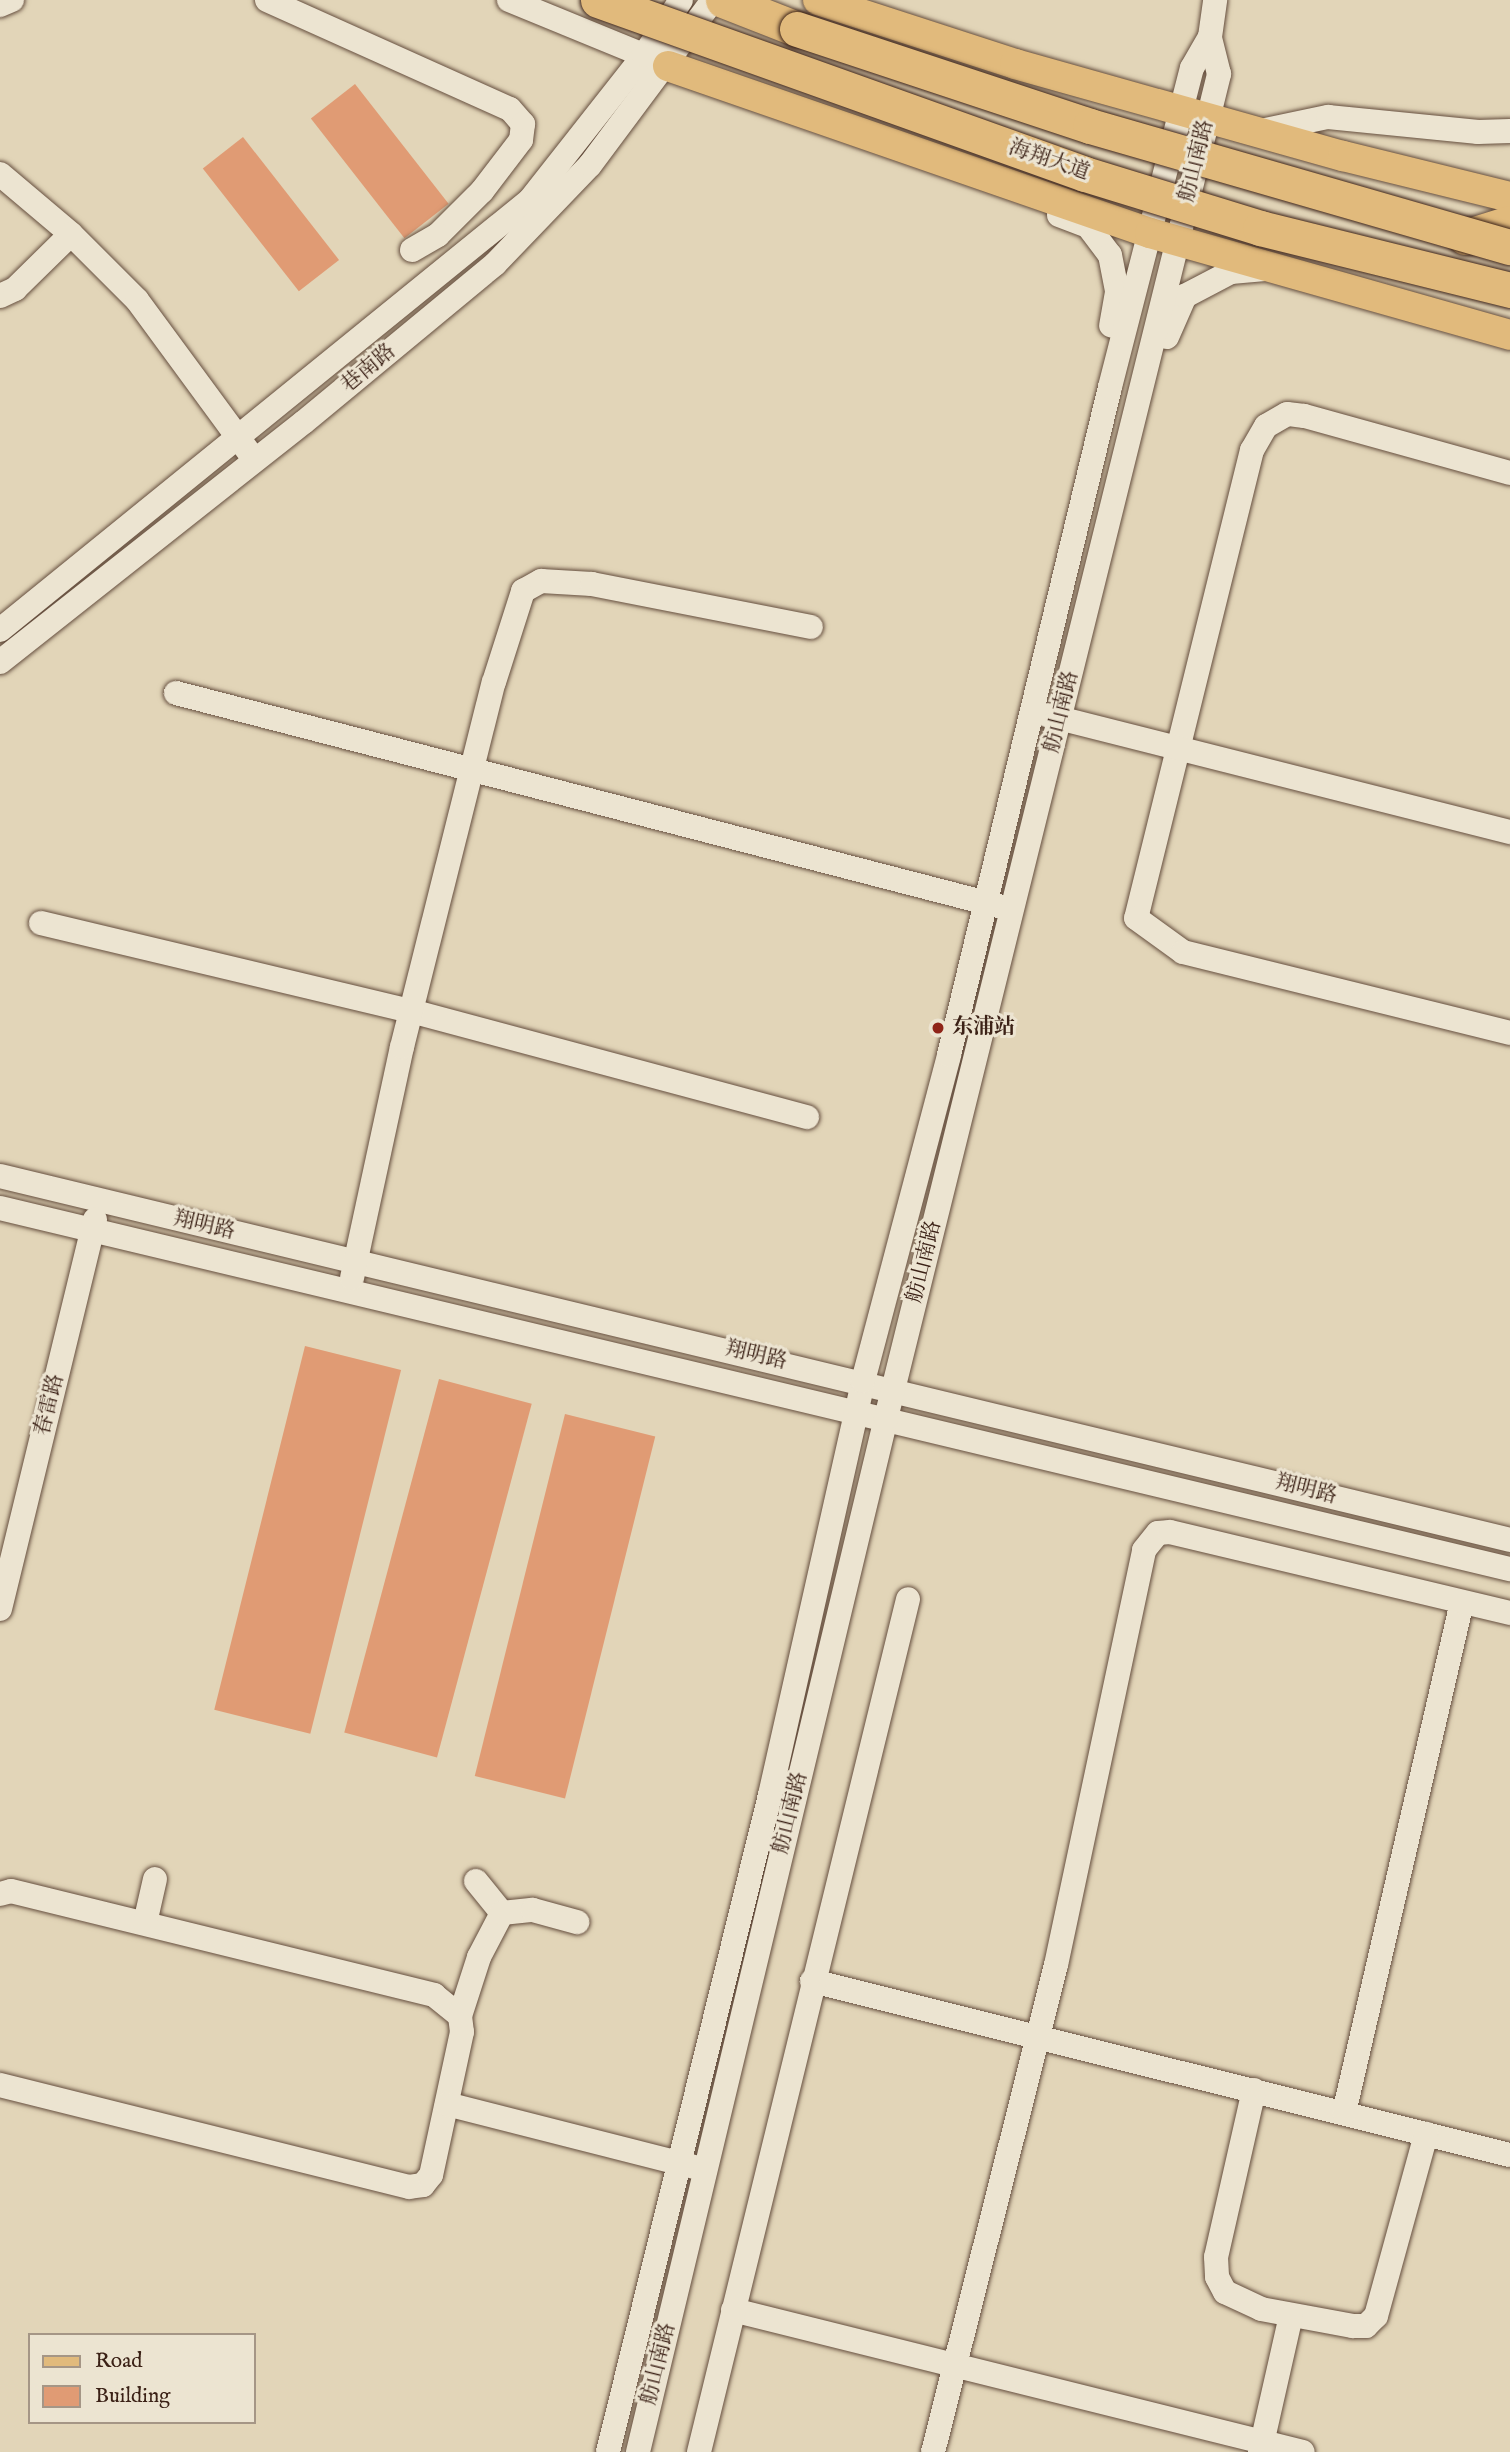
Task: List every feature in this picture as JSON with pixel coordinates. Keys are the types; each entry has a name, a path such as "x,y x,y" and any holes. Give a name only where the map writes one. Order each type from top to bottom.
{"highway":[{"name":"海翔大道","path":"598,0 1085,174 1259,228 1510,290"},
{"path":"723,0 1090,126 1465,237 1510,247"},
{"path":"1465,237 1510,223"},
{"path":"1457,278 1510,308"}],"main road":[{"path":"818,0 1015,64 1256,132 1510,197"},
{"path":"656,61 978,170 1164,237 1510,335"}],"street":[{"path":"0,5 12,0"},
{"path":"267,0 510,109 523,124 521,140 482,191 438,235 412,250"},
{"path":"509,0 656,61 681,0"},
{"name":"巷南路","path":"0,630 530,200 656,61 692,29 713,0"},
{"path":"1196,114 1192,68 1210,37 1215,0"},
{"name":"舫山南路","path":"608,2452 770,1796 863,1381 986,903 1081,510 1164,237 1196,114 1219,74 1210,37"},
{"name":"巷南路","path":"0,662 255,461 512,248 590,165 656,61"},
{"path":"1256,132 1328,117 1478,132 1510,131"},
{"path":"978,170 1008,197 1088,226 1110,255 1117,292 1086,442 1081,510"},
{"path":"0,174 71,234 137,299 255,461"},
{"path":"0,296 15,289 71,234"},
{"name":"舫山南路","path":"638,2452 886,1418 1111,518 1164,237"},
{"path":"1111,518 1137,453 1171,319 1185,296 1231,272 1261,269 1294,274"},
{"path":"1510,473 1304,416 1287,414 1266,426 1252,450 1136,919 1153,934 1183,952 1510,1032"},
{"path":"349,1292 411,1011 475,771 494,682 523,591 541,581 592,584 811,627"},
{"path":"176,694 1013,911"},
{"path":"1033,712 1510,832"},
{"path":"41,923 411,1011 807,1117"},
{"name":"翔明路","path":"0,1176 863,1381 1510,1540"},
{"name":"春雷路","path":"0,1609 100,1201"},
{"name":"翔明路","path":"0,1208 92,1232 856,1410 1510,1569"},
{"path":"933,2452 1039,2035 1130,1632 1144,1550 1158,1533 1510,1613"},
{"path":"699,2452 812,1981 908,1599"},
{"path":"1344,2113 1462,1602"},
{"path":"145,1923 155,1879"},
{"path":"476,1881 502,1913"},
{"path":"0,1894 11,1891 434,1995 460,2016"},
{"path":"502,1913 533,1910 578,1922"},
{"path":"0,2085 409,2187 423,2185 431,2175 447,2105 462,2032 460,2016 479,1957 502,1913"},
{"path":"812,1981 1039,2035 1510,2155"},
{"path":"1254,2090 1216,2257 1217,2277 1225,2292 1239,2301 1291,2316 1353,2326 1366,2326 1376,2316 1426,2134"},
{"path":"447,2105 705,2170"},
{"path":"733,2310 955,2363 1261,2447 1303,2452"},
{"path":"1261,2447 1291,2316"}],"building":[{"path":"355,84 449,204 404,238 311,118"},
{"path":"243,137 339,260 299,291 203,168"},
{"path":"305,1346 401,1370 310,1734 214,1710"},
{"path":"439,1379 532,1404 437,1757 344,1733"},
{"path":"565,1414 655,1436 565,1798 475,1776"}],"place":[{"name":"东浦站","path":"938,1028"}]}
